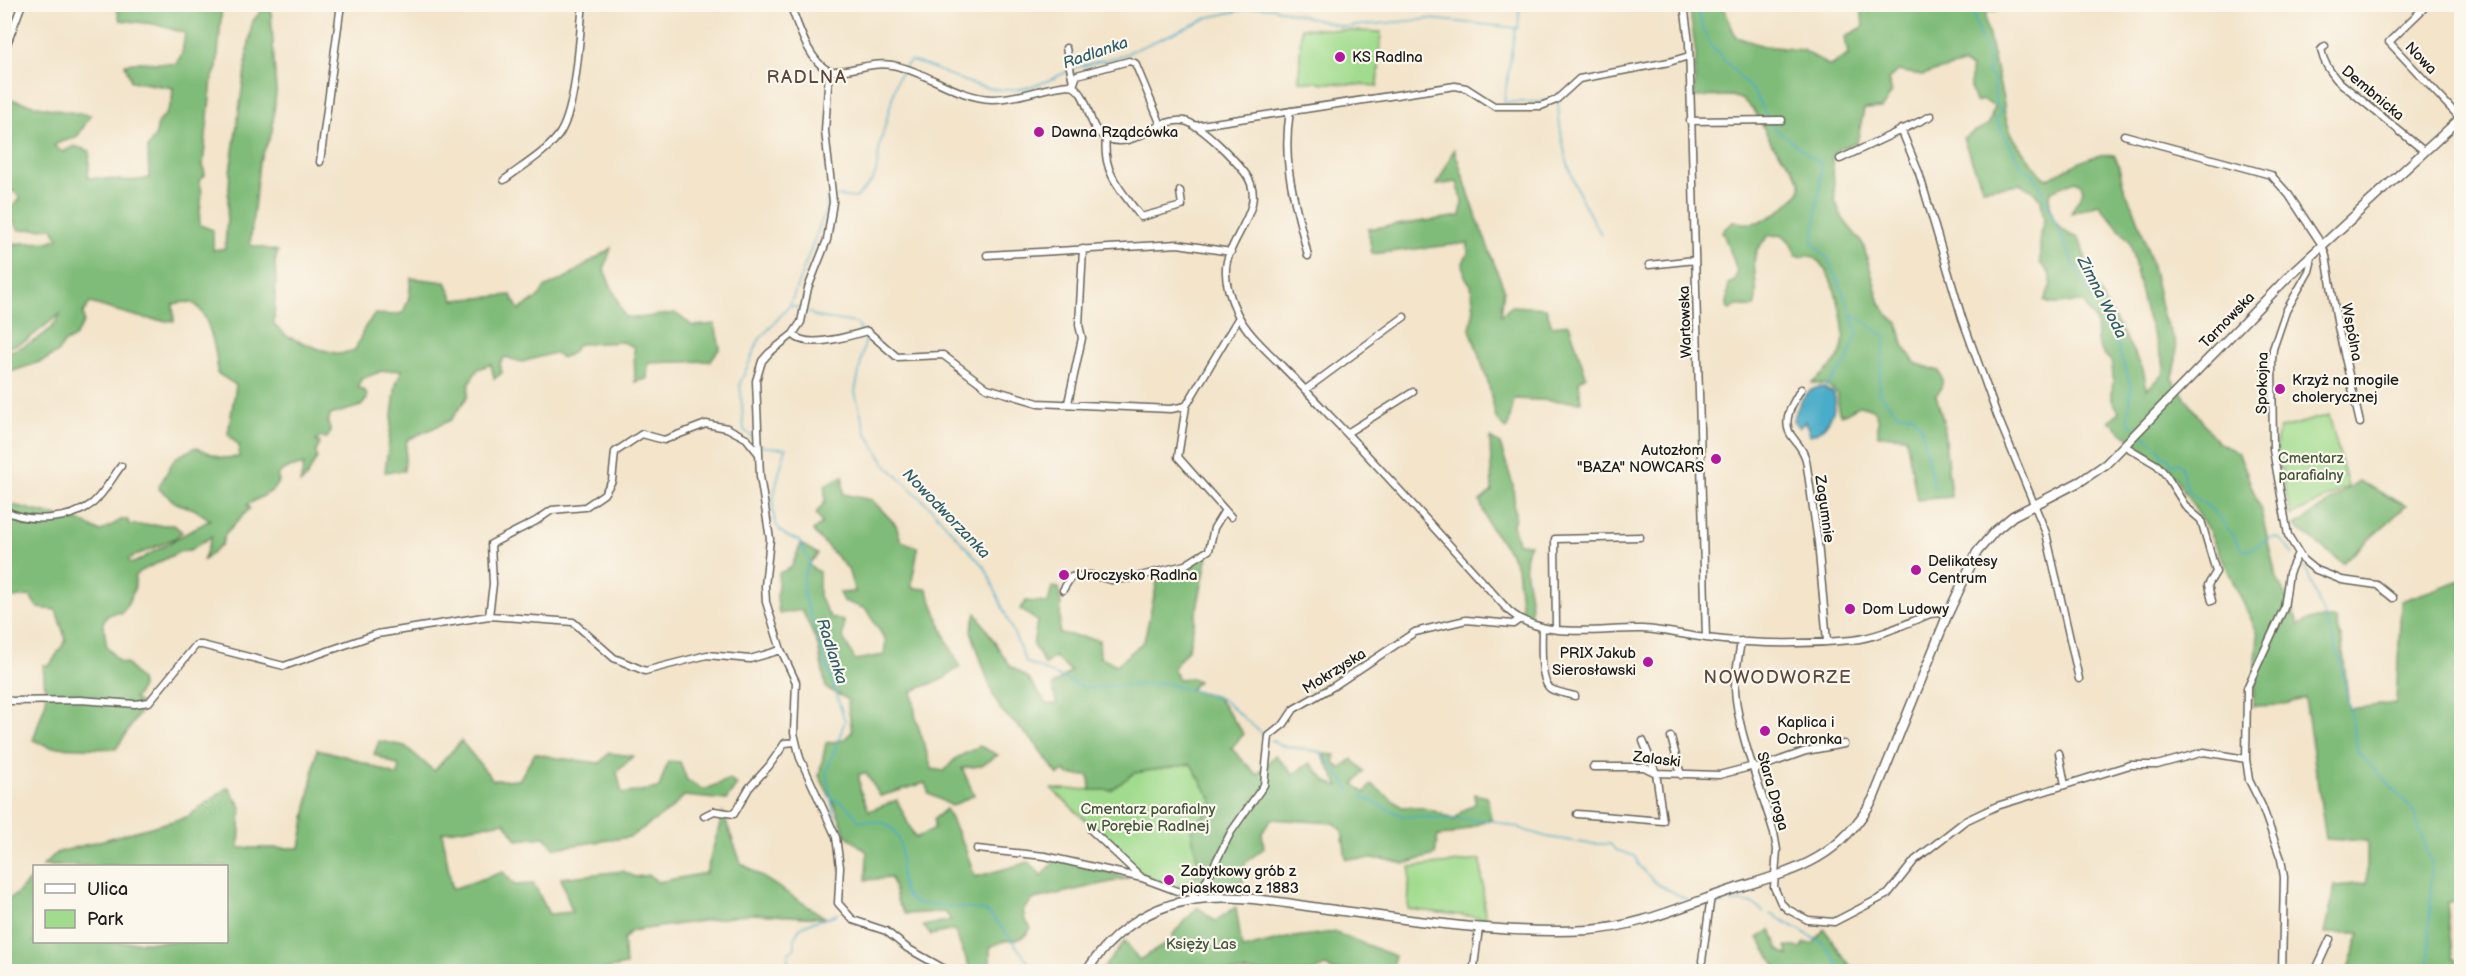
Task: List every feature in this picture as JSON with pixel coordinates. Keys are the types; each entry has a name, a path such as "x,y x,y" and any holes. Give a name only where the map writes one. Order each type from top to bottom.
{"main road":[{"name":"Tarnowska","path":"1086,972 1103,949 1132,924 1156,910 1199,899 1251,899 1479,928 1581,930 1604,928 1655,915 1774,877 1818,858 1837,844 1860,821 1879,787 1947,616 1977,552 2001,525 2036,503 2091,476 2125,446 2322,245 2461,117"}],"street":[{"path":"4,52 22,4"},
{"path":"320,162 341,4"},
{"path":"504,180 550,143 558,135 565,121 573,82 583,4"},
{"path":"790,4 811,52 823,68 829,71 875,64 900,67 961,91 989,99 1018,96 1058,86 1073,86 1081,93 1097,130 1106,138 1114,141 1129,140 1161,125 1178,121 1194,126 1245,173 1253,187 1252,208 1227,262 1227,283 1239,317 1257,340 1347,433 1501,602 1520,619 1542,627 1642,629 1741,641 1827,641 1874,635 1935,614 1947,616"},
{"name":"Wartowska","path":"1684,4 1689,56 1706,638"},
{"name":"Nowa","path":"2428,4 2389,42 2461,117"},
{"name":"Dembnicka","path":"2325,46 2321,50 2326,68 2337,80 2424,151"},
{"path":"1066,48 1073,86"},
{"path":"1194,126 1455,86 1466,88 1494,106 1541,106 1556,100 1579,79 1689,56"},
{"path":"1073,86 1077,75 1130,61 1135,63 1161,125"},
{"path":"829,71 825,131 833,196 827,240 808,288 801,322 793,334 769,353 762,362 756,381 760,476 770,539 765,585 766,602 781,650 796,682 794,733 800,758 836,837 840,867 838,903 853,920 885,931 907,948 950,972"},
{"path":"1290,111 1286,151 1293,203 1308,256"},
{"path":"1840,159 1931,117"},
{"path":"1690,121 1782,120"},
{"path":"1901,129 1919,172 1962,318 1997,415 2036,503 2051,551 2079,679"},
{"path":"2124,135 2271,175 2289,195 2322,245"},
{"path":"1106,138 1104,156 1116,184 1141,217 1182,206 1180,191"},
{"path":"987,255 1178,244 1231,252"},
{"name":"Wspólna","path":"2322,245 2360,423"},
{"path":"1068,403 1082,338 1079,325 1083,249"},
{"name":"Spokojna","path":"2298,553 2288,535 2273,450 2273,349 2286,311 2309,271 2310,257"},
{"path":"1649,265 1695,260"},
{"path":"1231,517 1178,457 1186,406 1239,317"},
{"path":"1305,390 1404,317"},
{"path":"793,334 800,340 830,341 867,331 897,357 943,355 987,388 1038,403 1171,409 1186,406"},
{"name":"Zagumnie","path":"1801,389 1793,402 1787,425 1803,450 1806,460 1818,542 1827,641"},
{"path":"1347,433 1413,392"},
{"path":"489,616 493,584 491,544 536,521 552,510 585,507 604,494 612,481 615,452 642,434 664,440 706,424 727,428 746,438 759,450"},
{"path":"2125,446 2157,465 2186,507 2201,520 2216,572 2208,585 2212,602"},
{"path":"4,510 26,518 62,517 84,509 99,497 121,466"},
{"path":"1063,590 1071,577 1091,575 1111,580 1132,578 1185,565 1209,550 1215,528 1225,510"},
{"path":"1556,628 1555,540 1640,537"},
{"path":"2283,972 2284,877 2281,859 2262,806 2249,780 2246,759 2247,688 2284,608 2289,573 2298,553 2308,565 2321,573 2342,580 2377,585 2393,598"},
{"path":"4,699 12,701 80,700 135,704 149,702 196,645 213,647 284,666 377,634 489,616 573,622 614,658 645,671 707,655 750,659 781,650"},
{"name":"Mokrzyska","path":"1199,899 1231,832 1264,785 1269,736 1284,724 1294,709 1415,633 1466,620 1513,624 1520,619"},
{"path":"1542,627 1545,682 1551,689 1575,696"},
{"name":"Stara Droga","path":"1741,641 1735,688 1744,734 1774,833 1777,850 1774,877"},
{"path":"1671,737 1681,775"},
{"path":"1577,814 1663,821 1656,773 1643,741"},
{"path":"704,816 714,811 734,814 749,788 770,766 785,743 796,742"},
{"name":"Zalaski","path":"1593,766 1644,767 1656,773 1681,775 1719,775 1754,768 1806,751 1844,744"},
{"path":"1774,877 1778,897 1787,909 1808,920 1834,922 1888,894 1915,860 1965,821 2018,798 2130,765 2157,765 2194,753 2213,752 2246,759"},
{"path":"2059,753 2065,784"},
{"path":"1091,830 1142,878"},
{"path":"977,849 1045,856 1142,878 1177,891 1190,892 1199,899"},
{"path":"1702,961 1711,896"},
{"path":"1479,928 1474,966 1479,972"},
{"path":"2315,972 2330,939"}],"green space":[{"path":"169,4 190,7 191,5 222,5 217,68 212,79 203,165 205,175 199,181 202,192 200,225 213,230 213,250 225,248 230,172 252,22 262,10 271,11 276,92 272,132 259,163 250,245 278,251 275,263 274,325 288,337 340,354 355,350 365,327 375,314 403,313 409,297 411,278 446,282 454,300 511,295 519,310 539,297 544,288 567,277 611,248 604,270 625,317 639,318 675,313 693,326 715,324 720,348 710,361 648,363 647,379 635,382 634,347 623,342 579,344 570,354 562,358 554,353 522,362 505,357 500,363 502,373 494,379 491,364 478,369 469,383 468,396 451,420 407,440 404,471 385,472 396,384 402,370 382,371 361,379 358,387 366,392 367,399 361,406 330,415 328,423 331,432 327,438 321,437 316,441 320,443 316,452 317,458 303,482 300,484 304,464 283,470 277,476 279,481 272,491 247,505 250,508 225,534 222,544 203,561 212,536 190,550 181,551 139,572 135,577 132,596 122,613 116,612 107,616 103,622 107,647 119,662 126,663 140,680 142,687 134,699 144,706 116,749 50,747 33,740 46,701 43,665 50,665 66,640 56,610 38,608 30,596 5,599 5,548 11,535 5,529 5,503 85,523 100,532 121,520 128,520 129,525 174,525 182,532 175,538 128,559 130,563 134,563 210,520 194,509 176,503 158,488 175,458 196,447 221,458 239,457 239,446 228,434 236,385 217,373 214,346 208,324 198,307 188,302 173,304 174,321 141,317 90,303 83,313 84,322 74,338 65,342 58,352 45,360 5,374 5,353 44,334 56,322 60,314 27,340 5,349 5,244 48,242 58,238 53,228 19,230 12,220 10,209 21,198 13,191 5,192 5,98 91,115 77,137 54,146 63,152 74,146 90,151 88,178 142,180 149,178 148,148 156,134 158,122 166,114 172,101 173,88 131,81 125,64 140,62 176,64 182,54 185,33 154,24 120,20 117,9 110,5"},
{"path":"1689,5 1725,5 1725,11 1736,37 1764,46 1803,50 1830,66 1848,55 1845,37 1863,27 1861,5 2032,5 1986,12 1986,23 2005,115 2012,135 2045,179 2087,159 2114,155 2123,186 2133,206 2146,245 2163,317 2175,344 2176,360 2172,379 2217,442 2239,453 2261,511 2276,576 2299,625 2312,619 2336,619 2342,642 2349,709 2396,703 2401,601 2461,580 2461,665 2455,668 2462,704 2462,901 2447,902 2452,957 2461,965 2461,971 2347,971 2360,933 2325,933 2335,886 2367,883 2367,841 2326,839 2305,698 2282,705 2253,706 2258,634 2209,531 2174,475 2109,421 2119,412 2112,399 2111,361 2102,352 2097,341 2096,323 2084,303 2054,304 2044,301 2051,277 2040,263 2040,234 2044,221 2041,200 2033,191 2021,184 1983,189 1963,138 1989,124 1994,107 1984,100 1975,102 1971,90 1971,68 1963,64 1922,75 1897,71 1888,80 1892,92 1882,108 1864,109 1857,143 1840,148 1832,156 1835,200 1843,219 1863,244 1880,303 1889,316 1898,323 1903,345 1915,363 1939,371 1942,378 1941,387 1936,395 1943,421 1951,497 1917,500 1906,437 1878,435 1878,420 1874,410 1868,407 1859,406 1840,415 1838,394 1827,385 1812,383 1836,361 1843,343 1839,305 1830,280 1819,262 1807,255 1801,258 1796,256 1790,242 1783,235 1768,236 1754,258 1756,300 1754,307 1740,306 1730,310 1727,308 1728,284 1735,281 1737,272 1722,231 1734,221 1753,223 1779,212 1800,191 1800,182 1792,167 1772,144 1754,110 1743,100 1732,96 1694,97 1696,55","holes":["2075,181 2081,184 2083,191 2071,213 2099,204 2130,242 2145,311 2164,365 2163,375 2147,389 2143,369 2105,302 2088,265 2079,238 2059,227 2051,210 2049,195 2051,191"]},
{"name":"KS Radlna","path":"1301,28 1381,32 1378,86 1299,81"},
{"path":"1454,149 1504,289 1501,315 1512,306 1546,308 1552,326 1569,324 1586,376 1579,381 1581,402 1514,399 1508,428 1505,429 1496,418 1488,382 1470,329 1474,309 1471,285 1465,277 1463,263 1468,253 1468,243 1372,254 1368,229 1461,216 1462,199 1457,182 1437,185"},
{"name":"Cmentarz parafialny","path":"2329,415 2348,487 2291,516 2276,446 2279,429"},
{"path":"1490,438 1500,444 1513,485 1515,516 1513,525 1518,543 1530,544 1525,560 1531,604 1531,612 1527,615 1522,612 1517,567 1488,524 1480,501 1492,491"},
{"path":"843,476 843,494 872,500 896,525 901,541 917,547 912,588 927,589 946,639 960,666 943,679 912,691 916,719 932,769 944,771 956,758 980,746 998,755 981,766 962,768 974,795 952,806 929,794 925,783 880,796 866,773 859,774 860,790 869,811 897,800 915,838 934,829 934,819 946,809 965,848 975,877 1029,862 1042,876 1057,859 1129,878 1034,899 1023,910 1025,920 1031,928 1020,939 1003,941 990,947 990,963 984,972 970,968 954,930 931,935 923,926 951,920 945,912 905,914 898,903 891,878 866,880 867,852 846,835 835,806 819,776 826,743 843,740 852,732 847,699 826,688 818,645 802,610 779,614 777,597 779,573 791,568 801,544 818,554 808,565 819,572 819,596 830,617 844,621 843,637 855,660 884,655 886,641 866,609 843,601 839,593 855,592 848,569 813,531 822,523 816,513 825,502 825,485"},
{"path":"2359,481 2406,506 2343,563 2295,526"},
{"path":"1209,550 1189,648 1173,668 1178,679 1190,678 1198,681 1190,690 1217,697 1244,734 1231,748 1257,775 1275,755 1293,774 1310,763 1327,782 1339,786 1322,754 1336,755 1334,762 1340,769 1352,759 1364,771 1354,784 1365,793 1371,784 1402,807 1429,809 1454,820 1462,811 1475,804 1475,794 1487,797 1491,819 1450,835 1438,836 1435,855 1404,864 1383,859 1346,859 1342,830 1334,823 1271,819 1262,833 1264,848 1245,863 1243,882 1183,890 1179,883 1191,881 1199,871 1191,829 1200,823 1213,802 1191,764 1134,773 1111,790 1090,790 1089,776 1069,775 1065,771 1058,775 1034,742 1001,710 993,695 971,631 976,613 1010,666 1027,677 1047,704 1057,704 1052,686 1071,671 1054,657 1044,665 1033,646 1037,621 1020,609 1026,601 1048,603 1052,587 1059,588 1061,604 1059,633 1099,640 1100,657 1117,665 1144,641 1158,578 1183,570"},
{"path":"379,741 405,746 434,771 461,741 493,780 519,780 535,753 600,763 609,753 633,756 617,772 622,794 659,788 668,761 680,762 687,780 704,790 729,779 737,785 726,800 684,796 670,810 630,837 555,848 544,837 517,840 505,822 442,832 452,889 503,872 515,885 534,884 549,914 572,912 561,878 623,871 635,877 649,875 658,882 706,873 723,813 741,863 826,918 752,914 631,931 623,941 626,965 598,971 5,972 4,902 17,894 33,876 33,943 228,943 228,865 44,865 56,853 187,817 228,787 241,807 239,848 300,848 317,749 348,757 398,776 399,766 374,754"},
{"name":"Cmentarz parafialny w Porębie Radlnej","path":"1191,764 1213,802 1192,832 1213,885 1174,888 1145,876 1052,789 1111,790 1134,773"},
{"path":"1481,860 1485,918 1408,909 1410,867"},
{"name":"Księży Las","path":"1198,907 1215,921 1236,907 1242,949 1287,938 1334,932 1395,956 1392,971 1333,971 1326,966 1313,972 1101,971 1125,941 1139,960 1173,940 1173,934"},
{"path":"1824,929 1854,971 1779,971 1758,938 1771,930 1779,950 1789,956 1786,946 1801,948 1804,943 1813,944"}],"water":[{"path":"1821,387 1834,393 1835,406 1826,424 1810,435 1806,421 1799,428 1793,421 1799,404 1806,395 1815,388"}],"waterway":[{"name":"Radlanka","path":"1074,68 1123,55 1210,17 1257,7 1274,8 1344,27 1430,19 1518,28 1520,4"},
{"path":"1696,4 1704,32 1711,46 1754,92 1767,117"},
{"name":"Zimna Woda","path":"1970,4 1980,37 1986,48 1990,65 1987,73 1994,79 1995,103 2002,111 1995,119 2022,168 2034,174 2073,262 2111,328 2131,386 2128,421 2135,427"},
{"path":"1515,29 1504,102 1540,102 1552,98"},
{"name":"Radlanka","path":"906,66 910,61 915,62 982,87 1010,90 1038,84 1070,70"},
{"name":"Radlanka","path":"836,196 856,198 872,181 876,173 880,144 898,77 903,70"},
{"path":"1558,102 1559,121 1570,171 1583,202 1601,234"},
{"path":"1770,124 1822,165 1813,244 1827,257 1852,313 1886,337 1879,393 1898,414 1913,415 1921,426 1934,489"},
{"path":"755,439 744,430 740,383 759,340 790,305 826,209 828,196 831,196"},
{"path":"791,306 799,308"},
{"name":"Nowodworzanka","path":"808,312 817,317 856,323 861,330"},
{"path":"1825,388 1848,360 1857,333 1852,315"},
{"name":"Nowodworzanka","path":"864,335 866,337 855,392 866,432 885,464 930,507 986,569 1026,662 1085,688 1164,683 1222,699 1266,737"},
{"name":"Zimna Woda","path":"2141,432 2158,447 2163,457 2168,457 2171,464 2178,463 2182,467 2189,491 2220,518 2242,549 2251,550 2270,538 2279,538 2293,555"},
{"name":"Radlanka","path":"761,444 764,447 786,448 775,488 774,515 777,527 786,535 799,540 810,562 803,577 804,596 845,721 826,774 838,834"},
{"name":"Zimna Woda","path":"2298,562 2307,571 2339,655 2358,752 2413,810 2431,862 2429,972"},
{"name":"Nowodworzanka","path":"1271,740 1279,745 1321,752 1351,791"},
{"name":"Nowodworzanka","path":"1361,796 1403,816 1495,821 1547,837 1590,844 1610,844 1616,850 1635,856 1638,865 1657,884 1688,900"},
{"path":"832,799 847,806 858,820 883,823 895,832 901,853 903,887 907,896 916,904 985,911 1012,940 1033,972"},
{"name":"Radlanka","path":"840,842 842,858"},
{"name":"Nowodworzanka","path":"1730,902 1752,904 1763,912"},
{"name":"Nowodworzanka","path":"1712,907 1725,903"},
{"path":"785,972 788,967 788,954 795,948 795,938 802,926 838,913"},
{"name":"Nowodworzanka","path":"1771,914 1823,943 1844,972"}],"place":[{"name":"KS Radlna","path":"1340,57"},
{"name":"Dawna Rządcówka","path":"1039,132"},
{"name":"Krzyż na mogile cholerycznej","path":"2280,389"},
{"name":"Autozłom \"BAZA\" NOWCARS","path":"1716,459"},
{"name":"Delikatesy Centrum","path":"1916,570"},
{"name":"Uroczysko Radlna","path":"1064,575"},
{"name":"Dom Ludowy","path":"1850,609"},
{"name":"PRIX Jakub Sierosławski","path":"1648,662"},
{"name":"Kaplica i Ochronka","path":"1765,731"},
{"name":"Zabytkowy grób z piaskowca z 1883","path":"1169,880"}],"district":[{"name":"RADLNA","path":"807,77"},
{"name":"NOWODWORZE","path":"1778,677"}]}
